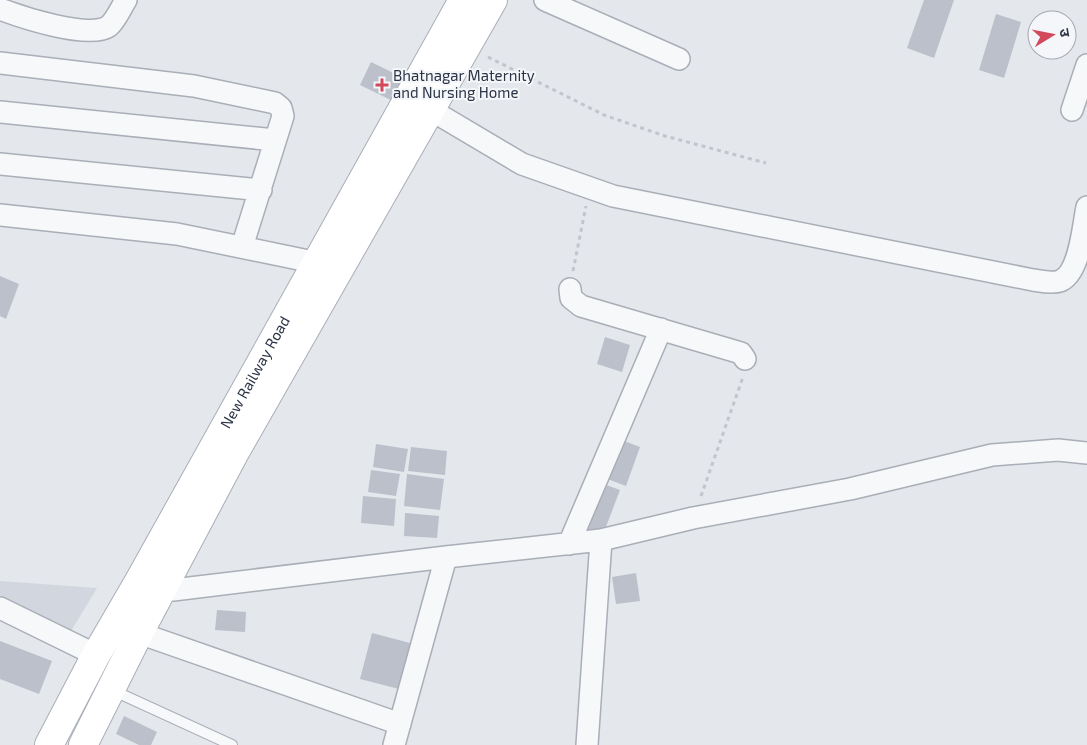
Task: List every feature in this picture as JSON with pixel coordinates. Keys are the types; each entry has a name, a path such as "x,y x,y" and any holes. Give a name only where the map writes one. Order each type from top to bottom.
{"main road":[{"name":"New Railway Road","path":"49,745 96,655 151,585 328,267 463,0"},
{"name":"New Railway Road","path":"328,267 431,110 493,0"},
{"name":"New Railway Road","path":"83,745 139,633 151,585"}],"street":[{"path":"0,9 66,28 97,30 108,26 126,0"},
{"path":"545,0 679,59"},
{"path":"0,63 194,86 275,103 281,108 283,116 242,248"},
{"path":"1072,110 1087,65"},
{"path":"431,110 522,164 613,196 1033,280 1060,281 1070,274 1083,246 1087,207"},
{"path":"0,112 275,140"},
{"path":"0,164 261,190"},
{"path":"0,215 176,234 328,267"},
{"path":"570,289 571,298 581,306 741,353 745,359"},
{"path":"569,544 661,329"},
{"path":"151,585 173,590 601,540 693,518 850,489 992,455 1058,450 1087,453"},
{"path":"587,745 601,540"},
{"path":"394,745 446,557"},
{"path":"0,608 96,655"},
{"path":"139,633 400,724"}],"lane":[{"path":"111,690 232,745"}],"path":[{"path":"467,47 604,115 665,136 766,163"},
{"path":"570,289 590,188"},
{"path":"693,518 732,409 745,369 745,359"}],"shaded area":[{"path":"0,581 97,588 68,636 0,595"}],"building":[{"path":"924,0 954,0 934,58 907,48"},
{"path":"996,14 1021,22 1004,78 979,70"},
{"path":"371,62 410,81 399,104 360,85"},
{"path":"0,276 19,284 6,319 0,316"},
{"path":"605,337 630,345 622,372 597,364"},
{"path":"619,439 640,447 626,486 605,478"},
{"path":"376,444 408,449 404,472 373,467"},
{"path":"411,447 447,451 445,475 408,471"},
{"path":"371,470 400,474 396,496 368,492"},
{"path":"407,474 444,479 440,510 404,506"},
{"path":"598,482 620,490 601,540 579,532"},
{"path":"363,496 396,499 394,526 361,523"},
{"path":"405,513 439,516 437,538 404,536"},
{"path":"636,573 640,601 616,604 612,577"},
{"path":"217,610 246,612 245,632 215,630"},
{"path":"372,633 410,643 399,689 360,679"},
{"path":"0,641 52,661 39,694 0,679"},
{"path":"124,716 157,732 151,745 139,745 116,734"}],"place":[{"name":"Bhatnagar Maternity and Nursing Home","path":"382,85"}]}
